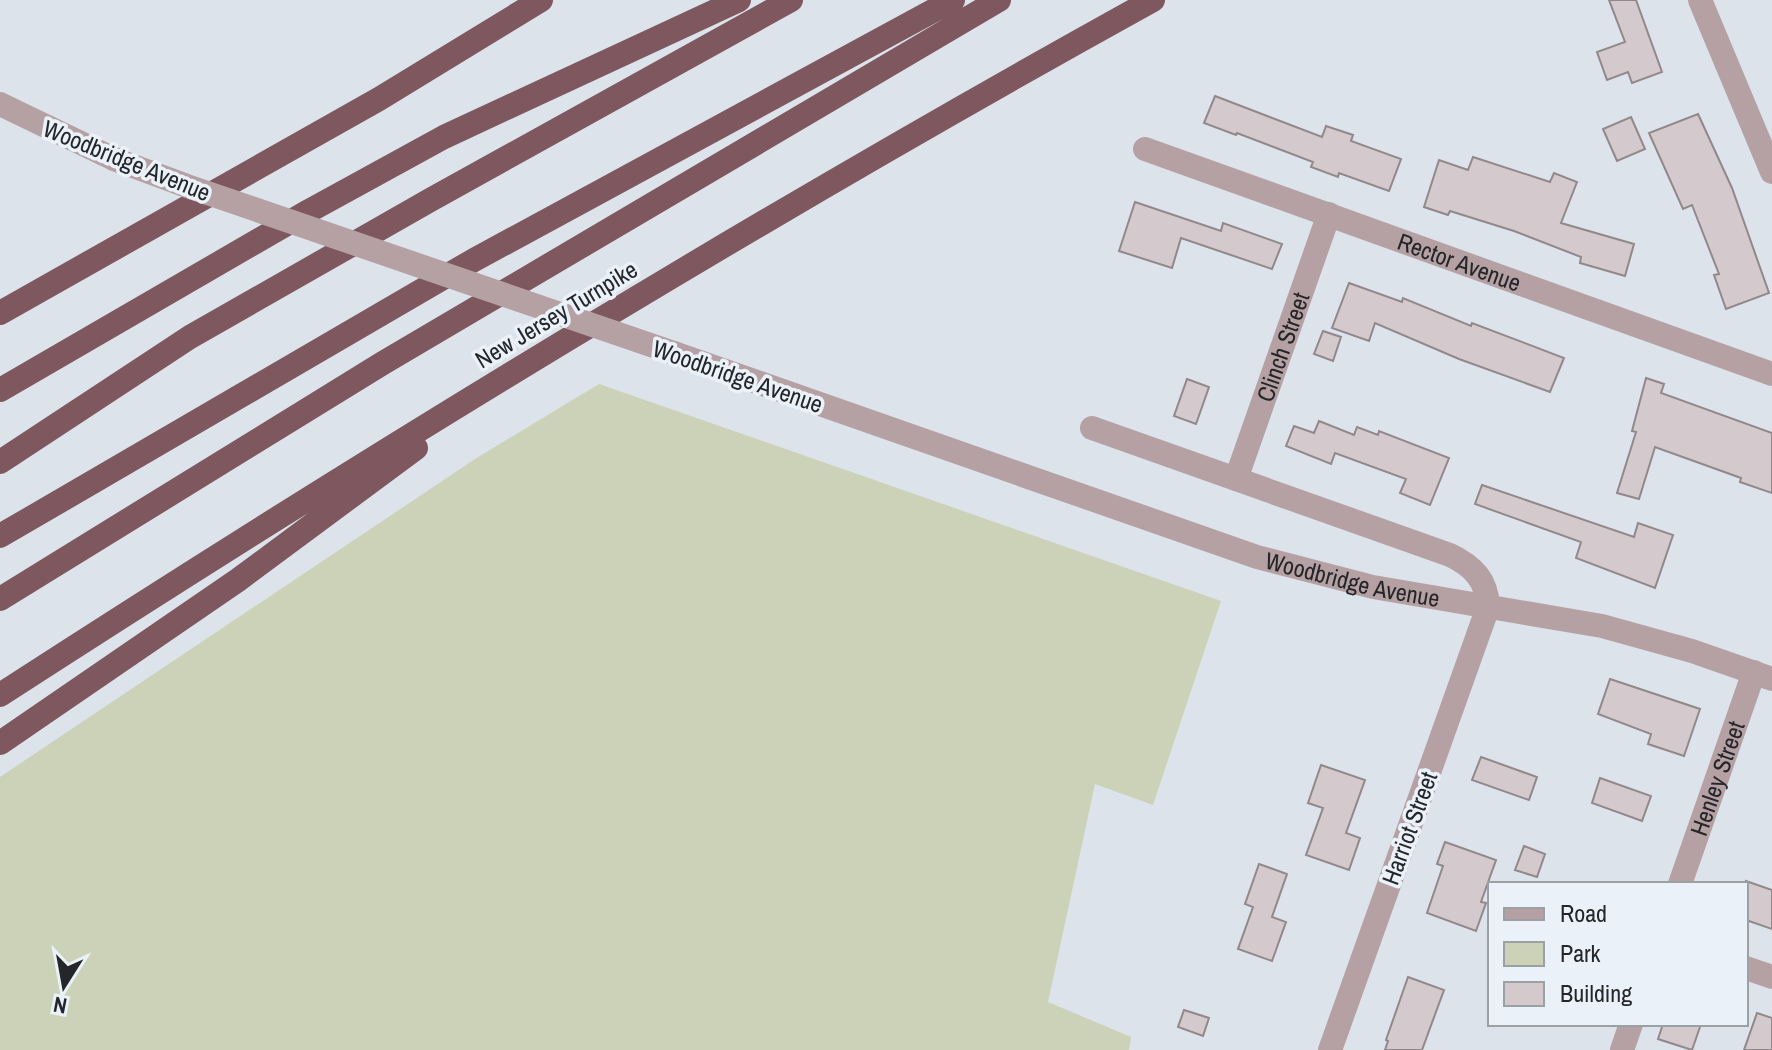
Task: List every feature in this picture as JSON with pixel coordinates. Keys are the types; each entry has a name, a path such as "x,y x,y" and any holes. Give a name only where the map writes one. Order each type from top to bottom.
{"highway":[{"path":"0,313 379,99 541,0"},
{"path":"0,390 309,211 444,137 739,0"},
{"path":"0,462 190,337 791,0"},
{"path":"0,536 474,260 953,0"},
{"path":"0,599 397,355 999,0"},
{"name":"New Jersey Turnpike","path":"0,695 292,508 750,229 1153,0"},
{"path":"0,743 238,580 532,361"}],"street":[{"path":"1700,0 1772,172"},
{"name":"Woodbridge Avenue","path":"0,104 114,159 202,192 1257,557 1373,587 1623,631 1763,676"},
{"name":"Rector Avenue","path":"1145,149 1772,374"},
{"name":"Clinch Street","path":"1236,479 1329,214"},
{"name":"Woodbridge Avenue","path":"1092,428 1459,560 1483,582 1488,607"},
{"name":"Harriot Street","path":"1330,1050 1488,607"},
{"name":"Henley Street","path":"1681,882 1763,676"},
{"path":"1748,969 1772,977"},
{"path":"1622,1050 1630,1026"}],"green space":[{"path":"599,384 1221,601 1153,805 1095,784 1048,1002 1131,1037 1129,1050 0,1050 0,777 475,459"}],"building":[{"path":"1609,0 1636,0 1662,72 1632,83 1628,72 1607,80 1597,52 1625,42"},
{"path":"1215,96 1322,137 1326,126 1353,135 1351,141 1401,159 1389,191 1339,173 1338,177 1311,167 1313,162 1204,123"},
{"path":"1698,114 1732,188 1769,293 1726,309 1714,275 1719,274 1692,205 1683,209 1649,133"},
{"path":"1631,117 1645,149 1617,161 1603,129"},
{"path":"1473,157 1550,182 1554,173 1577,182 1561,223 1634,244 1625,276 1580,263 1581,257 1514,231 1450,211 1448,215 1424,207 1439,160 1468,170"},
{"path":"1135,202 1221,231 1223,223 1282,244 1272,269 1181,238 1172,268 1119,251"},
{"path":"1349,283 1402,302 1403,298 1471,326 1472,323 1564,358 1550,392 1459,359 1375,323 1369,341 1332,328"},
{"path":"1323,331 1341,337 1333,361 1314,354"},
{"path":"1646,378 1664,384 1661,393 1772,433 1772,493 1740,482 1741,478 1655,447 1639,499 1617,493 1636,432 1632,431"},
{"path":"1187,379 1209,387 1196,424 1174,416"},
{"path":"1319,421 1354,435 1357,427 1378,435 1379,431 1449,458 1430,505 1400,493 1406,479 1335,453 1331,464 1286,446 1294,426 1314,433"},
{"path":"1482,485 1634,537 1638,523 1673,535 1655,588 1576,558 1581,542 1475,504"},
{"path":"1610,679 1700,709 1684,756 1648,744 1651,734 1598,714"},
{"path":"1481,757 1537,777 1529,800 1472,780"},
{"path":"1321,765 1365,780 1346,833 1360,838 1349,870 1306,855 1323,808 1308,803"},
{"path":"1600,778 1651,796 1642,821 1592,803"},
{"path":"1445,842 1496,860 1481,902 1486,903 1476,931 1427,913 1443,866 1437,864"},
{"path":"1524,846 1545,854 1537,877 1515,870"},
{"path":"1259,864 1287,874 1272,917 1286,922 1272,961 1238,949 1253,907 1245,904"},
{"path":"1746,882 1772,890 1772,929 1748,921"},
{"path":"1408,977 1444,990 1422,1050 1385,1050 1386,1040"},
{"path":"1184,1010 1209,1018 1203,1036 1178,1027"},
{"path":"1757,1013 1772,1018 1772,1050 1744,1050"},
{"path":"1662,1026 1700,1026 1692,1050 1658,1039"}]}
